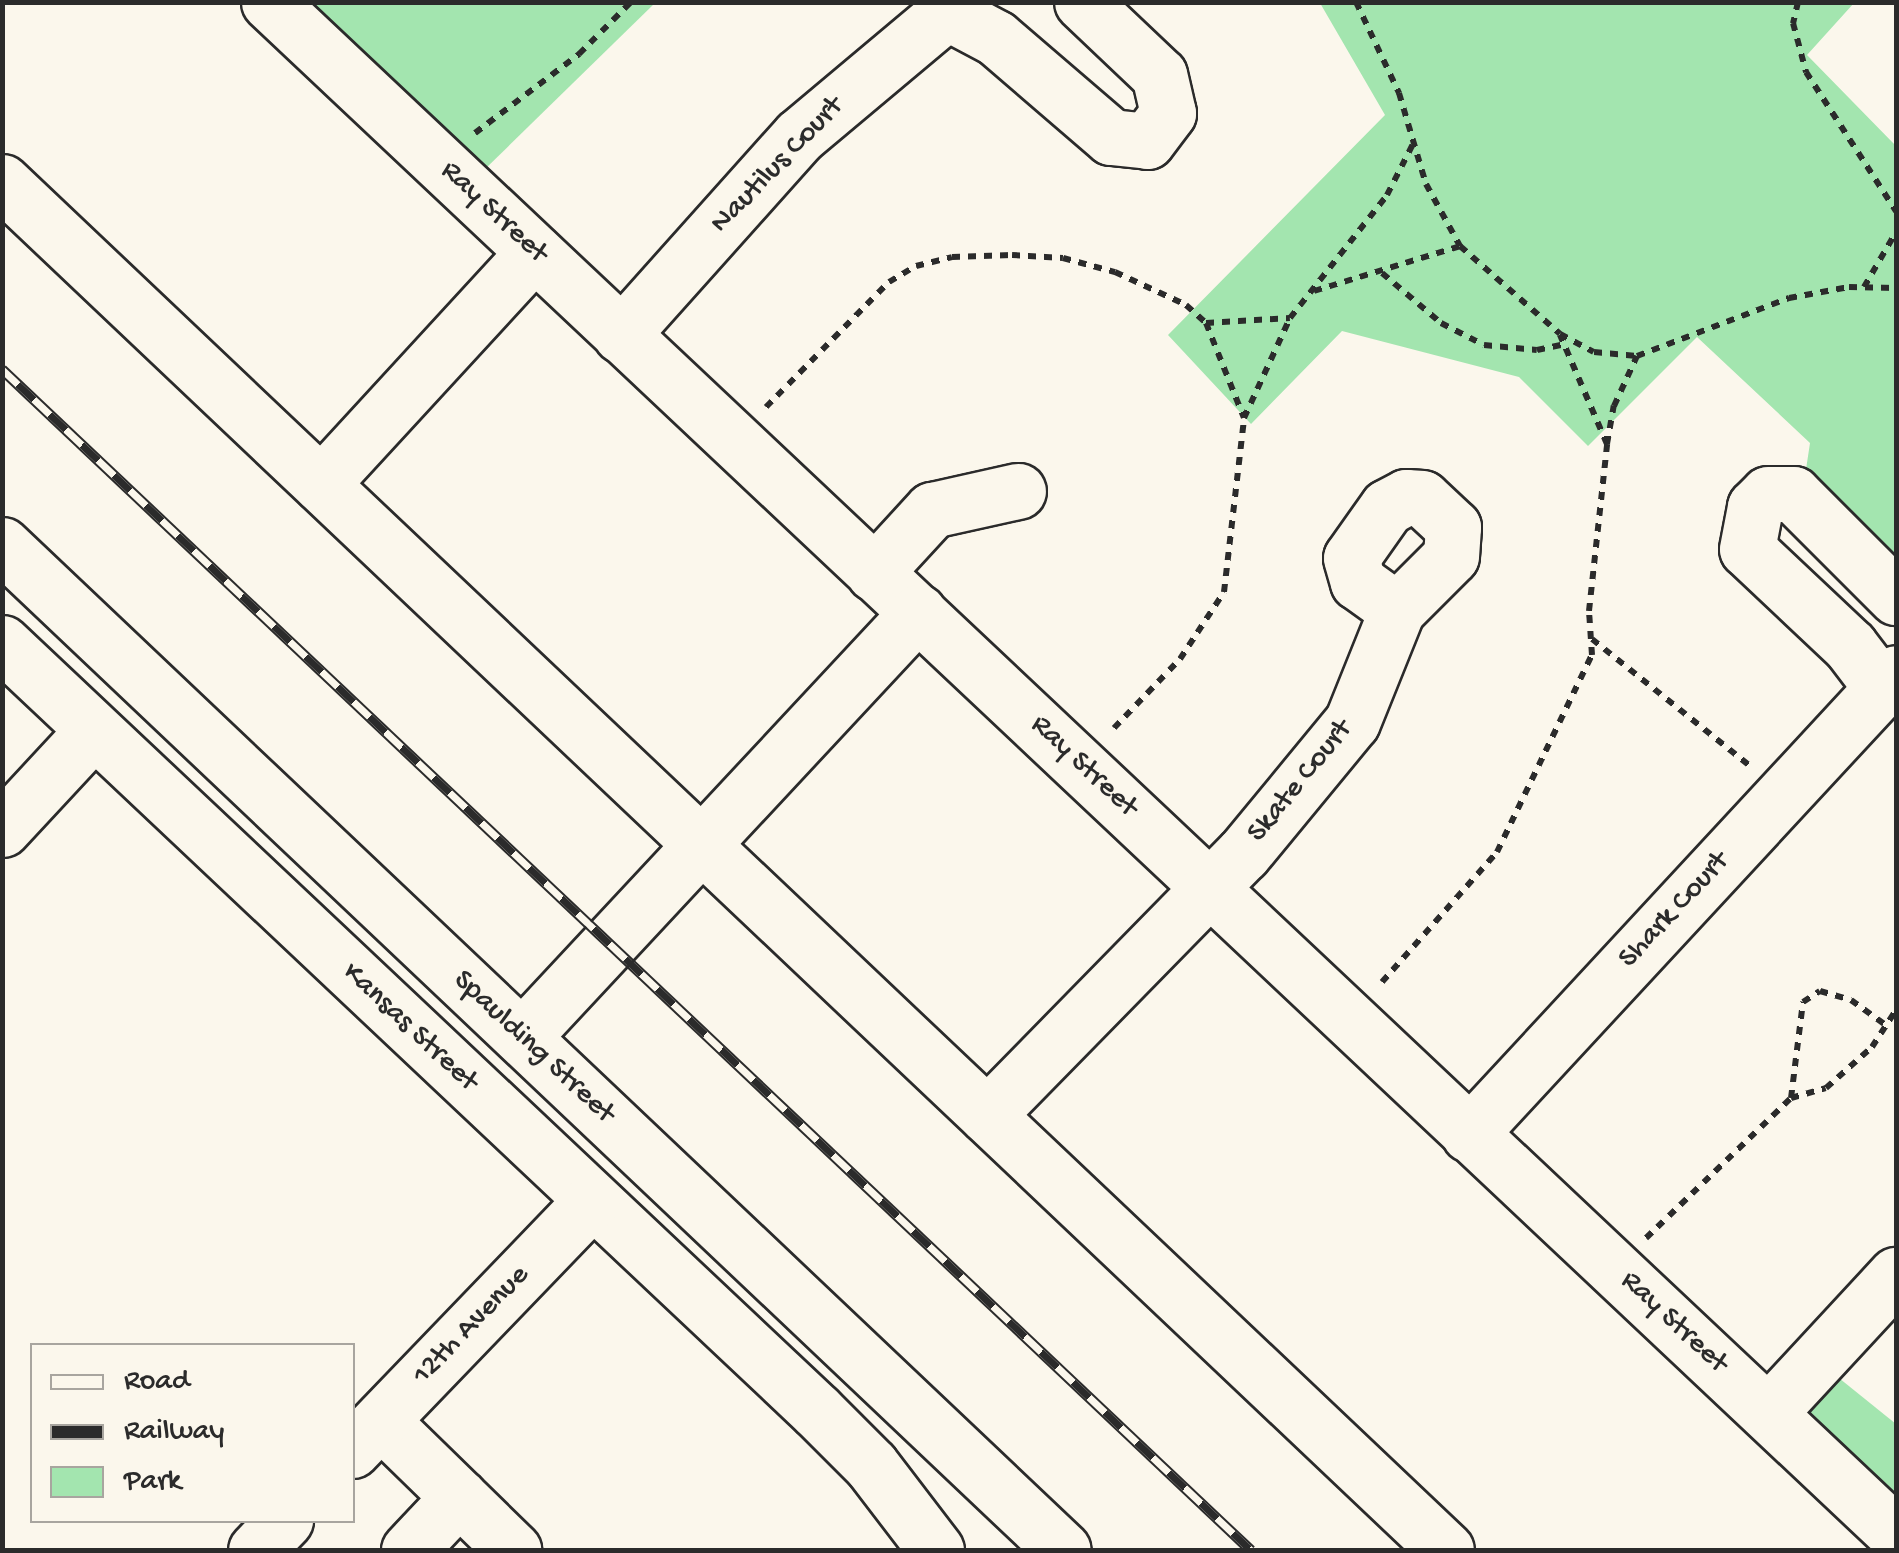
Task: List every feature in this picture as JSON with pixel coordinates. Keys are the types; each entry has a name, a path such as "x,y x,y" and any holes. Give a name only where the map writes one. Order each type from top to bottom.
{"street":[{"name":"Ray Street","path":"269,2 1896,1534"},
{"name":"Nautilus Court","path":"622,334 799,136 951,8 996,38 1112,137 1147,142 1168,113 1160,75 1082,2"},
{"path":"2,182 1446,1550"},
{"path":"321,484 534,252"},
{"path":"874,573 932,510 1018,491"},
{"name":"Shark Court","path":"1468,1134 1890,680 1747,548 1746,529 1754,507 1768,494 1793,494 1896,596"},
{"name":"Spaulding Street","path":"2,545 1063,1550"},
{"name":"Skate Court","path":"986,1115 1305,785 1352,722 1397,610"},
{"path":"522,1037 918,612"},
{"name":"Kansas Street","path":"2,642 818,1412 871,1465 936,1550"},
{"path":"2,829 93,731"},
{"name":"12th Avenue","path":"367,1436 592,1201"},
{"path":"1768,1412 1896,1275"},
{"path":"367,1436 459,1497 513,1550"},
{"path":"408,1550 459,1497"},
{"path":"256,1550 282,1523"}],"path":[{"path":"473,135 564,66 632,2"},
{"path":"1356,2 1382,50 1426,184 1460,246 1560,334 1594,352 1637,356 1789,298 1864,287 1896,288"},
{"path":"1798,2 1793,22 1806,72 1896,211"},
{"path":"1114,728 1180,659 1224,592 1244,418 1290,318 1387,196 1414,142"},
{"path":"1864,287 1896,232"},
{"path":"1314,292 1460,246"},
{"path":"765,408 889,282 916,266 952,257 1063,258 1164,292 1206,323 1244,418"},
{"path":"1382,273 1441,323 1484,346 1537,350 1565,344"},
{"path":"1206,323 1290,318"},
{"path":"1560,334 1607,444"},
{"path":"1382,982 1497,852 1576,699 1592,655 1607,444 1614,406 1637,356"},
{"path":"1591,639 1782,797"},
{"path":"1791,1098 1803,1002 1820,991 1887,1026"},
{"path":"1641,1243 1791,1098 1826,1088 1887,1026 1896,1010"}],"green space":[{"path":"305,3 655,3 483,171"},
{"path":"1320,3 1854,3 1807,55 1896,146 1896,570 1805,476 1810,443 1697,337 1588,446 1519,377 1342,331 1251,424 1168,335 1385,115"},
{"path":"1829,1370 1896,1424 1896,1508 1793,1410"}],"railway":[{"path":"2,369 1251,1550"}]}
